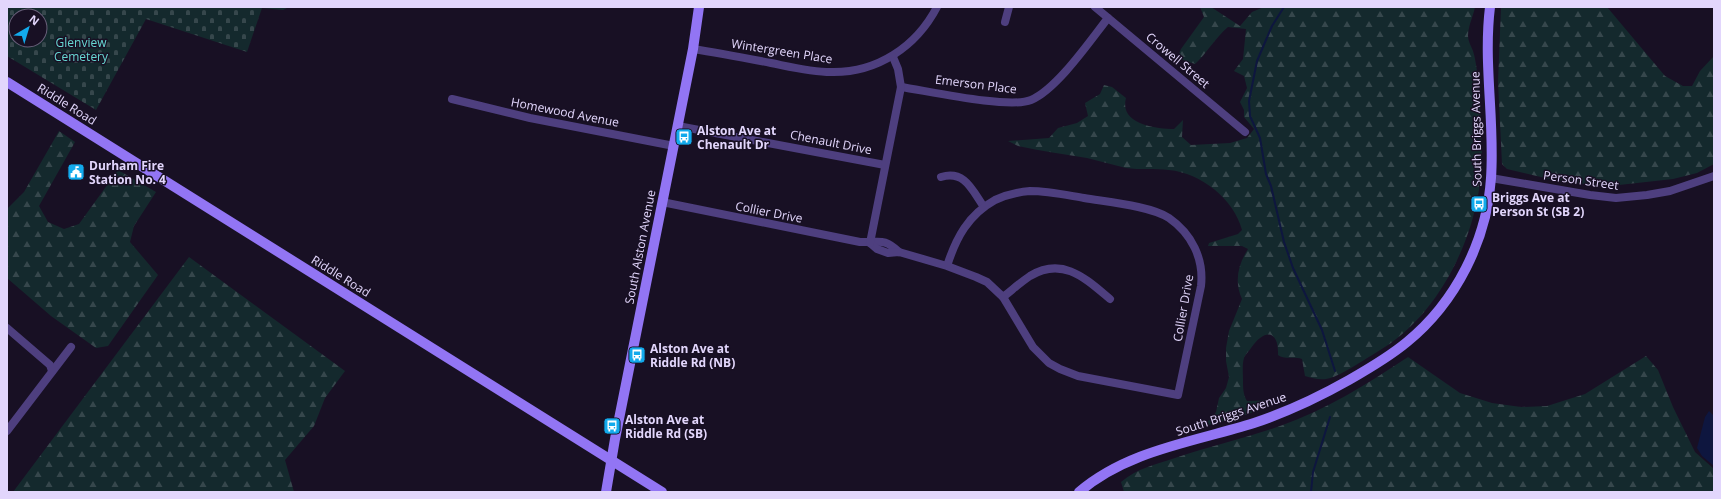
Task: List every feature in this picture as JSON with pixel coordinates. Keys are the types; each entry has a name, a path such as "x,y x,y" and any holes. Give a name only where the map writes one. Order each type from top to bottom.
{"street":[{"name":"South Alston Avenue","path":"606,492 700,7"},
{"name":"Wintergreen Place","path":"693,49 829,72 864,68 893,57 902,51 930,19 937,7"},
{"path":"1006,22 1009,7"},
{"name":"Crowell Street","path":"1095,7 1245,132"},
{"name":"South Briggs Avenue","path":"1079,492 1103,474 1130,460 1252,423 1298,406 1334,389 1393,353 1423,328 1442,305 1462,276 1480,235 1488,200 1491,178 1487,52 1490,7"},
{"name":"Emerson Place","path":"901,87 988,100 1011,102 1031,100 1053,85 1108,18"},
{"path":"870,243 901,87 899,73 893,57"},
{"name":"Riddle Road","path":"7,82 662,492"},
{"name":"Homewood Avenue","path":"452,99 530,118 674,146"},
{"name":"Chenault Drive","path":"678,126 885,165"},
{"path":"941,177 948,175 961,178 967,182 984,207"},
{"name":"Person Street","path":"1491,178 1590,196 1616,198 1670,191 1714,176"},
{"name":"Collier Drive","path":"662,202 870,243 877,249 888,253 899,252 947,266 982,279 996,289 1003,297 1033,346 1049,363 1060,370 1078,376 1178,395 1201,286 1202,274 1199,258 1194,247 1176,224 1164,215 1156,212 1042,191 1018,192 1008,195 984,207 970,219 959,234 947,266"},
{"path":"1003,297 1029,276 1045,270 1053,269 1071,271 1080,275 1110,299"},
{"path":"7,328 50,365 52,371"},
{"path":"8,426 71,347"}],"green space":[{"name":"Glenview Cemetery","path":"7,7 289,7 283,10 262,8 247,52 146,19 96,110 7,56"},
{"path":"1200,7 1211,7 1240,26 1252,12 1264,7 1475,7 1468,36 1473,51 1478,78 1482,158 1479,190 1467,237 1445,282 1431,303 1415,322 1397,338 1377,352 1344,372 1331,378 1323,379 1305,376 1302,359 1278,355 1278,346 1273,336 1266,335 1261,337 1244,358 1243,369 1245,396 1247,401 1276,400 1261,409 1250,413 1197,428 1211,419 1216,412 1219,398 1226,388 1229,377 1226,361 1226,348 1229,331 1242,299 1238,286 1238,273 1248,249 1242,246 1208,246 1209,243 1238,234 1242,230 1232,208 1224,198 1204,182 1181,172 1164,169 1126,168 1087,158 1018,146 1008,141 1049,138 1058,128 1077,123 1088,116 1085,103 1100,94 1104,85 1112,87 1126,98 1125,107 1128,114 1140,123 1158,128 1174,129 1183,120 1182,137 1191,145 1230,143 1247,138 1254,129 1244,117 1244,110 1240,102 1247,88 1244,76 1234,71 1243,59 1246,29 1228,27 1195,64 1183,60 1178,56 1181,49 1204,17"},
{"path":"1501,7 1607,7 1665,76 1683,86 1692,86 1700,71 1714,56 1714,164 1697,173 1673,179 1610,186 1562,182 1507,169 1502,164 1498,82"},
{"path":"59,131 75,142 39,206 48,222 64,229 79,224 118,170 156,192 134,226 130,242 158,275 108,346 96,348 51,316 7,278 7,209 24,192"},
{"path":"189,257 345,371 325,398 314,426 285,460 294,492 13,492"},
{"path":"1646,356 1658,370 1673,407 1695,452 1714,469 1714,492 1124,492 1121,482 1134,473 1153,465 1297,420 1346,396 1408,357 1460,393 1492,403 1521,407 1547,406 1585,394"}],"shaded area":[{"path":"1709,411 1714,416 1714,466 1702,456 1697,448 1705,417"}],"waterway":[{"path":"1284,7 1272,26 1257,61 1249,101 1250,116 1260,138 1266,174 1271,186 1284,242 1293,268 1322,330 1335,371"},
{"path":"1311,492 1313,472 1330,417"}],"place":[{"name":"Alston Ave at Chenault Dr","path":"684,137"},
{"name":"Durham Fire Station No. 4","path":"76,172"},
{"name":"Briggs Ave at Person St (SB 2)","path":"1479,204"},
{"name":"Alston Ave at Riddle Rd (NB)","path":"637,355"},
{"name":"Alston Ave at Riddle Rd (SB)","path":"612,426"}]}
